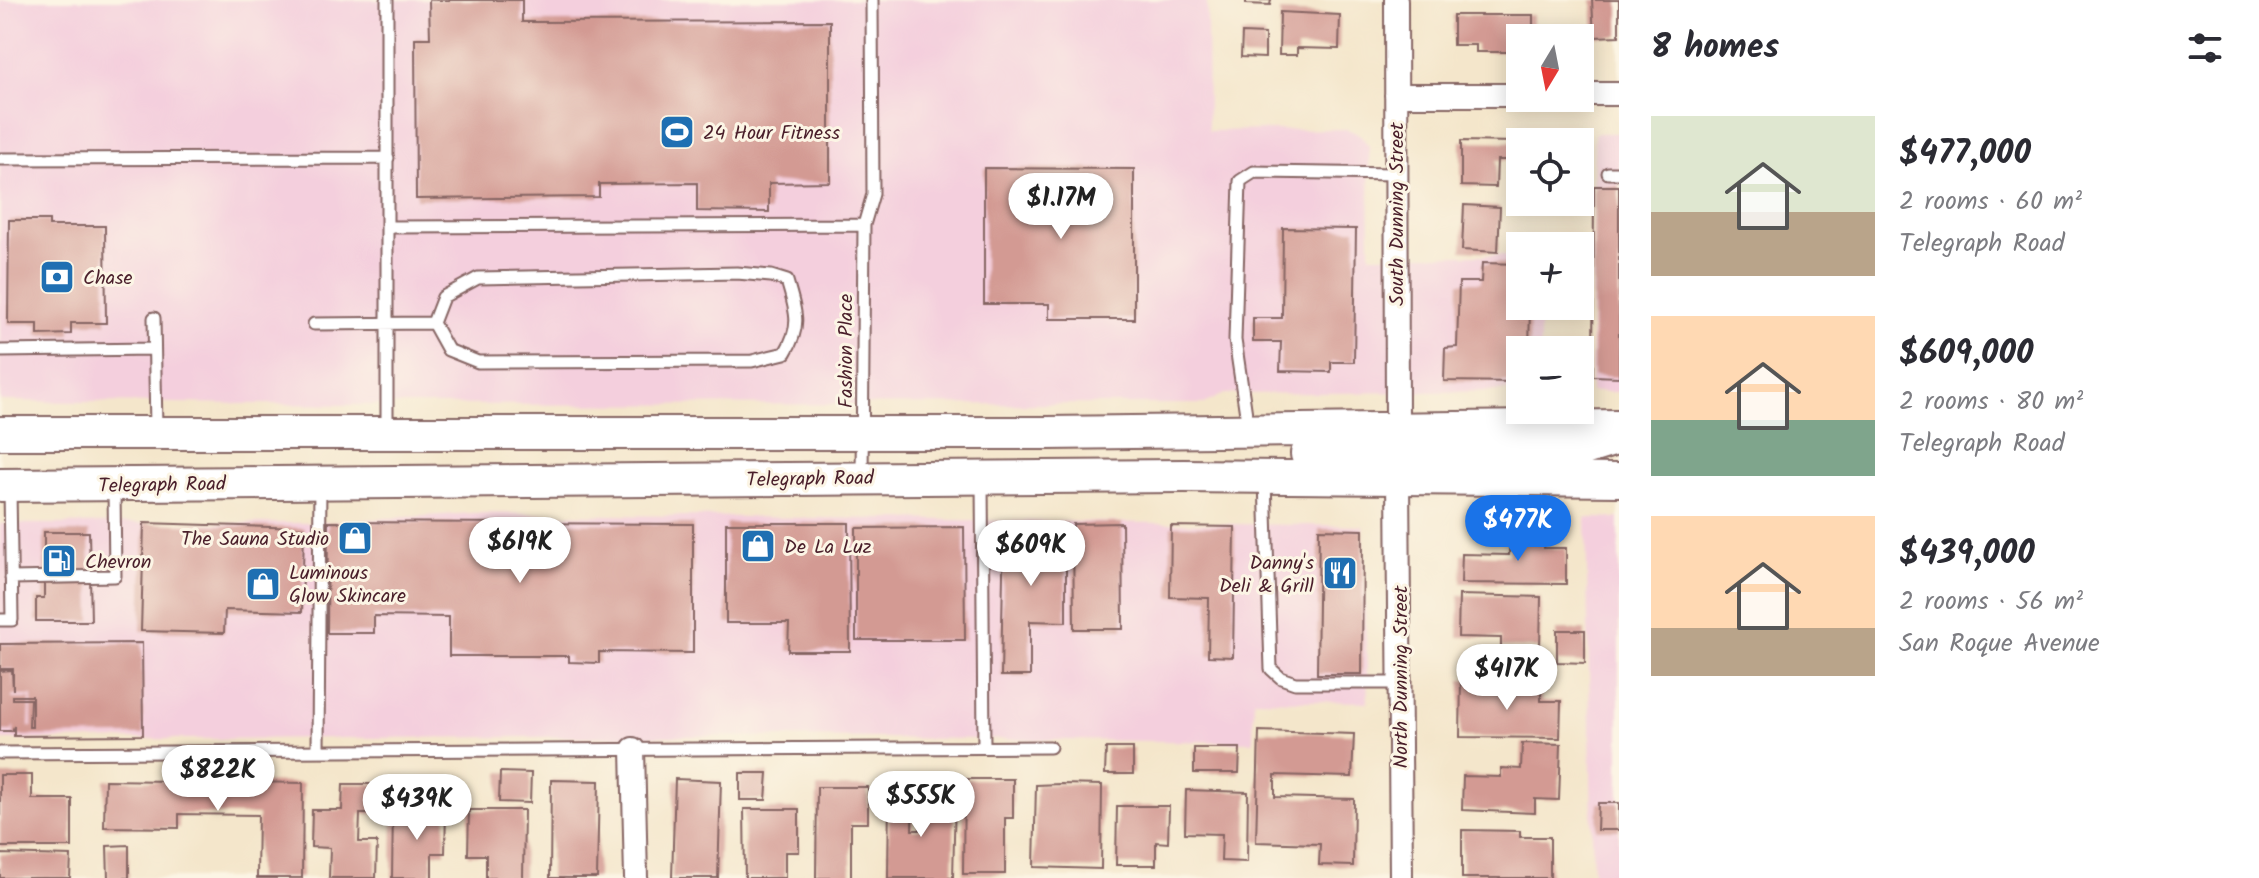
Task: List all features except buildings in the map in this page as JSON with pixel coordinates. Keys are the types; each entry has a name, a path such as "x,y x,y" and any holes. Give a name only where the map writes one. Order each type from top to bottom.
{"main road":[{"path":"0,433 1105,432 1619,426"},
{"path":"1184,476 1237,455 1375,452 1393,441 1397,427"},
{"path":"982,476 998,456 1060,450 1105,432"},
{"path":"1398,476 1401,465 1426,451 1584,449 1619,438"},
{"name":"Telegraph Road","path":"5,485 982,476 1398,476 1619,480"}],"street":[{"name":"South Dunning Street","path":"1396,0 1397,427"},
{"path":"1594,94 1619,94"},
{"path":"1396,95 1506,95"},
{"name":"North Dunning Street","path":"1398,476 1401,878"},
{"path":"633,749 636,878"}],"lane":[{"path":"387,0 387,433"},
{"name":"Fashion Place","path":"862,477 864,225 873,194 872,0"},
{"path":"0,159 388,158"},
{"path":"1249,431 1235,340 1239,187 1243,177 1254,172 1396,174"},
{"path":"388,227 864,225"},
{"path":"737,273 771,276 787,281 796,313 796,334 785,353 752,361 478,362 448,350 433,323 443,297 478,278 737,273"},
{"path":"154,318 156,433"},
{"path":"314,324 433,323"},
{"path":"0,351 153,349"},
{"path":"982,476 984,747"},
{"path":"1265,476 1271,669 1281,678 1295,683 1400,683"},
{"path":"318,751 320,482"},
{"path":"11,578 115,576 114,484"},
{"path":"0,620 12,620 5,485"},
{"path":"0,753 1050,747"}],"shaded area":[{"path":"0,0 1207,0 1208,131 1347,129 1359,134 1369,146 1370,255 1506,255 1506,320 1540,320 1540,336 1506,336 1506,391 1224,394 1204,404 353,405 0,401"},
{"path":"1594,133 1619,133 1619,392 1594,392"},
{"path":"475,513 1363,526 1368,702 1254,700 1253,742 685,736 0,740 0,524 309,523"},
{"path":"1586,518 1619,518 1619,878 1593,878"}],"place":[{"name":"24 Hour Fitness","path":"677,132"},
{"name":"Chase","path":"57,277"},
{"name":"The Sauna Studio","path":"355,538"},
{"name":"De La Luz","path":"758,546"},
{"name":"Chevron","path":"59,561"},
{"name":"Danny's Deli & Grill","path":"1340,573"},
{"name":"Luminous Glow Skincare","path":"263,584"}]}
